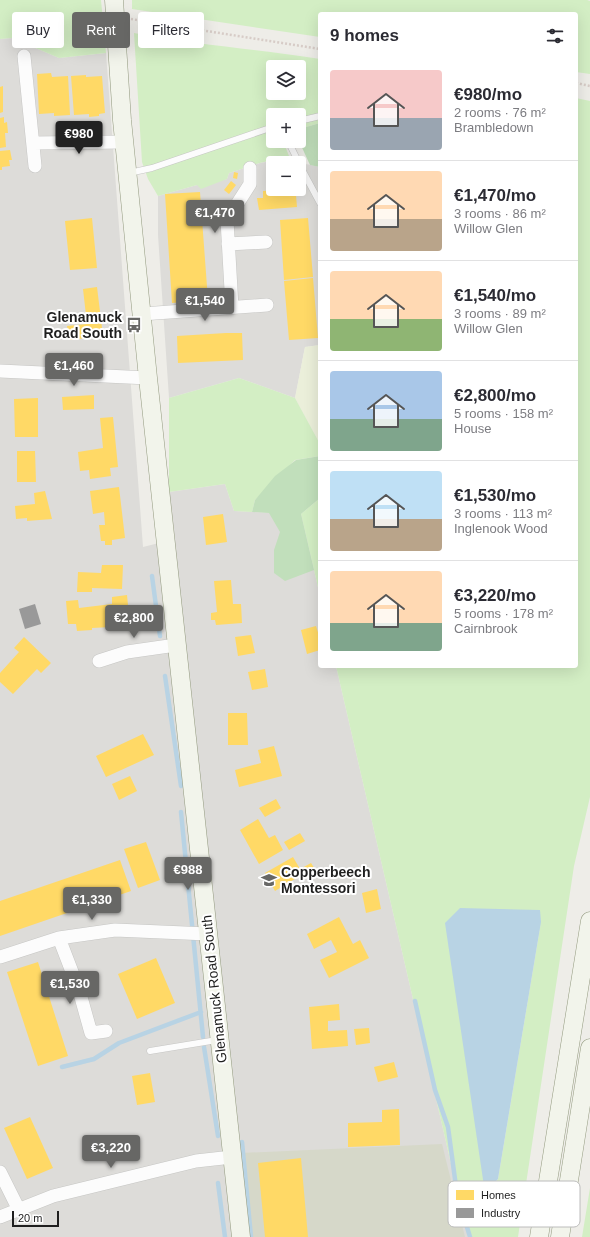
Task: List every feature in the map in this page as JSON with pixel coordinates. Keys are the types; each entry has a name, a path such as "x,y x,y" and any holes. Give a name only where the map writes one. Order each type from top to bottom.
{"street":[{"name":"Glenamuck Road South","path":"114,9 127,174 176,645 198,934 219,1039 240,1237"},
{"path":"24,56 35,166"},
{"path":"33,143 124,142"},
{"path":"232,307 227,220 250,184 250,168"},
{"path":"228,244 266,242"},
{"path":"142,314 267,305"},
{"path":"0,371 148,378"},
{"path":"99,661 127,652 176,645"},
{"path":"548,1181 590,921"},
{"path":"0,957 59,938 115,930 170,931 198,934"},
{"path":"59,938 79,990 91,1034 106,1032"},
{"path":"569,1181 590,1048"},
{"path":"0,1217 18,1208 53,1196 189,1163 232,1156"},
{"path":"0,1172 18,1208"},
{"path":"539,1237 541,1227"},
{"path":"560,1237 562,1227"}],"lane":[{"path":"306,119 318,116"},
{"path":"127,174 152,168 266,129"},
{"path":"306,176 318,199"},
{"path":"150,1051 219,1039"}],"path":[{"path":"114,9 141,20 318,49"},
{"path":"578,83 590,86"}],"shaded area":[{"path":"12,38 12,48 36,48 59,58 106,53 143,547 175,539 169,492 225,484 234,511 301,514 318,587 318,668 336,668 455,1181 448,1181 448,1227 466,1227 468,1237 0,1237 0,39"},
{"path":"266,162 266,196 306,196 306,164 318,167 318,345 305,347 295,398 239,378 169,398 158,235 158,196 197,185 227,179 229,173"},
{"path":"442,1144 451,1181 448,1181 448,1227 463,1227 465,1237 249,1237 240,1153"}],"green space":[{"path":"0,0 101,0 102,12 72,12 72,48 106,48 106,53 59,58 36,48 64,48 64,12 12,12 12,38 0,39"},
{"path":"132,0 587,0 590,1 590,74 578,72 578,12 318,12 318,37 204,20 204,12 152,12 132,9"},
{"path":"134,33 138,34 138,48 204,48 204,44 318,59 318,124 306,127 306,108 266,108 266,148 286,148 289,156 266,156 266,161 229,173 227,179 201,189 197,185 158,196 148,179 142,162"},
{"path":"578,98 590,101 590,797 574,866 526,1181 496,1181 498,1179 541,922 487,1181 455,1181 336,668 578,668"},
{"path":"318,124 318,167 310,165 302,148 306,148 306,127"},
{"path":"318,345 318,440 295,398 305,347"},
{"path":"239,378 295,398 318,440 318,456 295,460 255,500 252,512 234,511 225,484 169,492 169,398"},
{"path":"318,456 318,500 301,514 314,570 285,581 274,573 274,550 280,532 269,513 252,512 255,500 275,476 296,460"},
{"path":"318,500 318,587 301,514"},
{"path":"590,1188 590,1237 582,1237"},
{"path":"466,1227 520,1227 518,1237 468,1237"}],"water":[{"path":"460,908 540,910 541,922 498,1179 496,1181 483,1181 445,923"}],"building: Homes":[{"path":"51,73 52,77 68,76 70,115 54,116 54,113 39,114 37,74"},
{"path":"86,75 86,77 102,76 105,113 99,114 99,116 89,117 89,114 74,115 71,76"},
{"path":"3,86 3,112 0,113 0,87"},
{"path":"4,117 4,123 7,122 8,133 5,133 6,147 0,148 0,118"},
{"path":"10,150 12,160 9,160 10,166 2,167 2,170 0,170 0,151"},
{"path":"234,172 238,173 237,179 233,178"},
{"path":"231,181 236,185 229,194 224,190"},
{"path":"263,191 266,191 266,196 296,196 297,207 259,210 257,198 263,198"},
{"path":"200,192 208,300 172,303 165,194"},
{"path":"92,218 97,268 70,270 65,221"},
{"path":"308,218 313,277 284,280 280,220"},
{"path":"313,278 318,338 289,340 284,281"},
{"path":"97,287 103,336 69,340 67,326 87,324 83,289"},
{"path":"242,333 243,360 178,363 177,336"},
{"path":"94,395 94,409 63,410 62,397"},
{"path":"38,398 38,437 15,437 14,399"},
{"path":"113,417 118,467 110,468 111,476 90,479 89,470 80,471 78,452 103,448 100,418"},
{"path":"17,451 35,451 36,482 17,482"},
{"path":"119,487 125,538 112,540 112,545 105,545 105,541 101,541 99,525 105,525 104,512 93,514 90,491"},
{"path":"45,491 52,519 27,521 27,518 16,519 15,506 35,504 34,493"},
{"path":"223,514 227,542 206,545 203,517"},
{"path":"102,565 123,565 122,589 92,588 92,592 77,592 78,572 101,573"},
{"path":"231,580 233,604 241,604 242,623 216,625 215,620 211,620 211,613 217,612 214,581"},
{"path":"127,595 130,626 92,628 92,630 77,631 76,624 68,624 66,601 78,600 79,608 112,604 112,597"},
{"path":"316,626 318,632 318,651 307,654 301,630"},
{"path":"251,635 255,653 238,656 235,637"},
{"path":"24,637 51,663 41,673 37,669 13,694 0,682 0,673 19,652 14,648"},
{"path":"265,669 268,687 252,690 248,672"},
{"path":"228,713 247,713 248,745 228,745"},
{"path":"143,734 154,755 106,777 96,756"},
{"path":"274,746 282,776 239,787 235,770 261,763 258,750"},
{"path":"130,776 137,791 119,800 112,784"},
{"path":"276,799 281,808 265,817 259,808"},
{"path":"258,819 269,838 275,835 283,850 259,864 240,830"},
{"path":"300,833 305,841 289,850 284,842"},
{"path":"146,842 160,880 138,888 124,849"},
{"path":"293,857 303,874 275,891 265,873"},
{"path":"120,860 131,891 0,936 0,901"},
{"path":"311,863 318,874 309,879 302,868"},
{"path":"377,889 381,909 366,913 362,893"},
{"path":"339,917 353,944 360,940 369,958 329,978 320,960 337,952 331,940 314,949 307,934"},
{"path":"156,958 175,1003 137,1019 118,974"},
{"path":"38,962 68,1056 38,1066 7,972"},
{"path":"339,1004 340,1020 328,1021 328,1031 347,1030 348,1046 312,1049 309,1007"},
{"path":"369,1028 370,1043 356,1045 354,1029"},
{"path":"394,1062 398,1077 378,1082 374,1067"},
{"path":"150,1073 155,1102 137,1105 132,1076"},
{"path":"399,1109 400,1145 348,1147 348,1123 382,1122 382,1110"},
{"path":"30,1117 53,1168 27,1179 4,1128"},
{"path":"301,1158 308,1237 265,1237 258,1163"}],"building: Industry":[{"path":"35,604 41,624 25,629 19,609"}],"waterway":[{"path":"152,576 160,636"},
{"path":"165,676 181,786"},
{"path":"181,812 203,1037"},
{"path":"415,1001 435,1090 448,1127 455,1181"},
{"path":"62,1067 94,1059 119,1043 201,1012"},
{"path":"204,1047 218,1136"},
{"path":"242,1142 251,1237"},
{"path":"218,1183 225,1237"},
{"path":"467,1227 470,1237"}],"place":[{"name":"Glenamuck Road South","path":"134,325"},
{"name":"Copperbeech Montessori","path":"269,880"}]}
